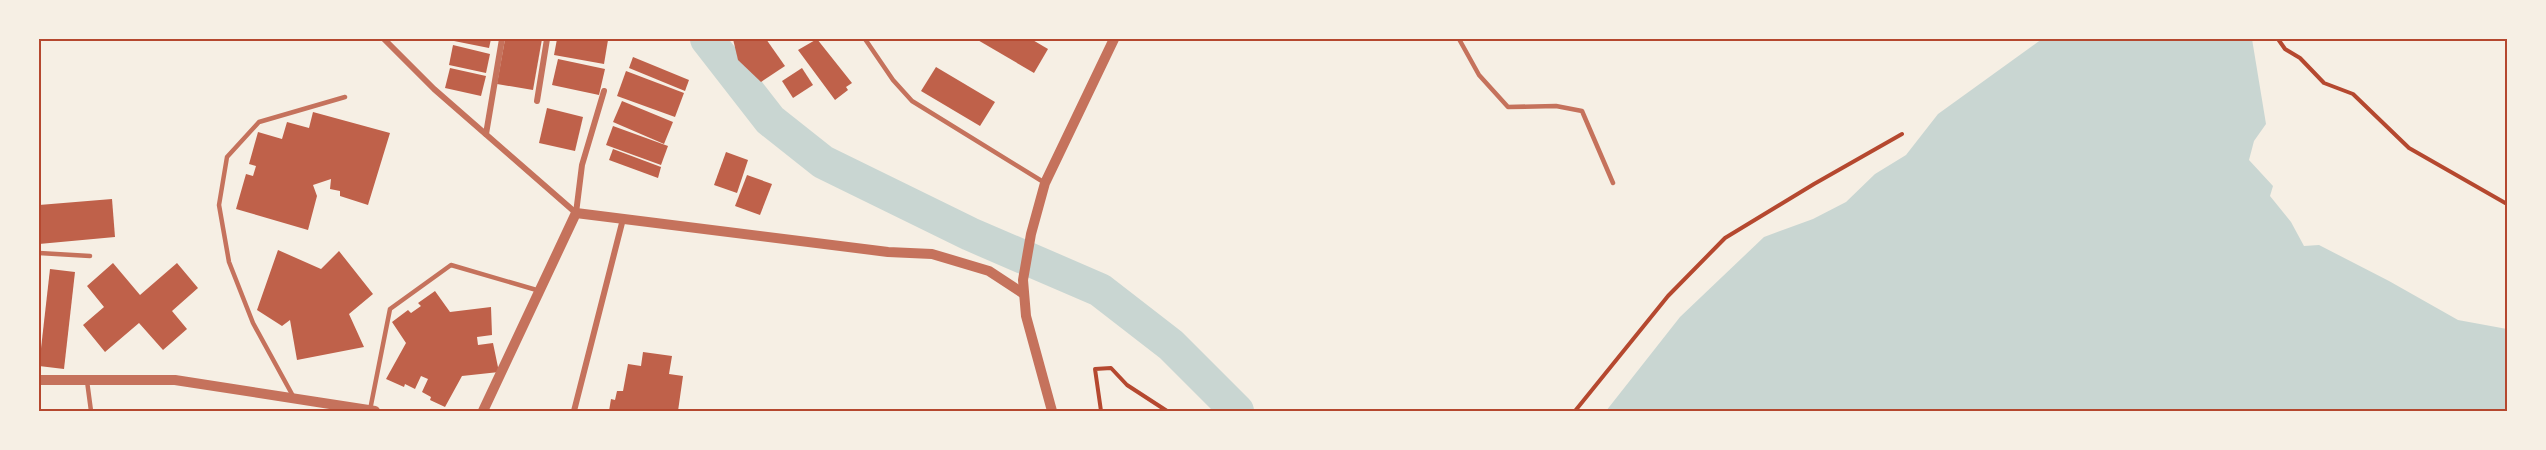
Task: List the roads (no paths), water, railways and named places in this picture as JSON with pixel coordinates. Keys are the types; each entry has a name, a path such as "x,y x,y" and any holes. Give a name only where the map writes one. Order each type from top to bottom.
{"street":[{"path":"384,39 434,89 576,213 888,252 932,254 989,271 1024,294"},
{"path":"486,134 502,39"},
{"path":"537,101 547,39"},
{"path":"1052,411 1026,316 1023,280 1031,234 1045,183 1114,39"},
{"path":"483,411 576,213 582,165 604,91"},
{"path":"574,411 623,219"},
{"path":"39,380 175,380 372,410"}],"lane":[{"path":"865,39 892,80 912,101 1045,183"},
{"path":"1459,39 1479,75 1508,107 1556,106 1582,111 1613,183"},
{"path":"294,398 253,323 229,262 219,205 225,166 227,157 259,122 345,97"},
{"path":"39,253 90,256"},
{"path":"372,410 390,309 451,265 540,291"},
{"path":"87,380 91,411"}],"waterway":[{"path":"707,39 770,120 823,162 970,234 1100,290 1171,345 1237,411"}]}
